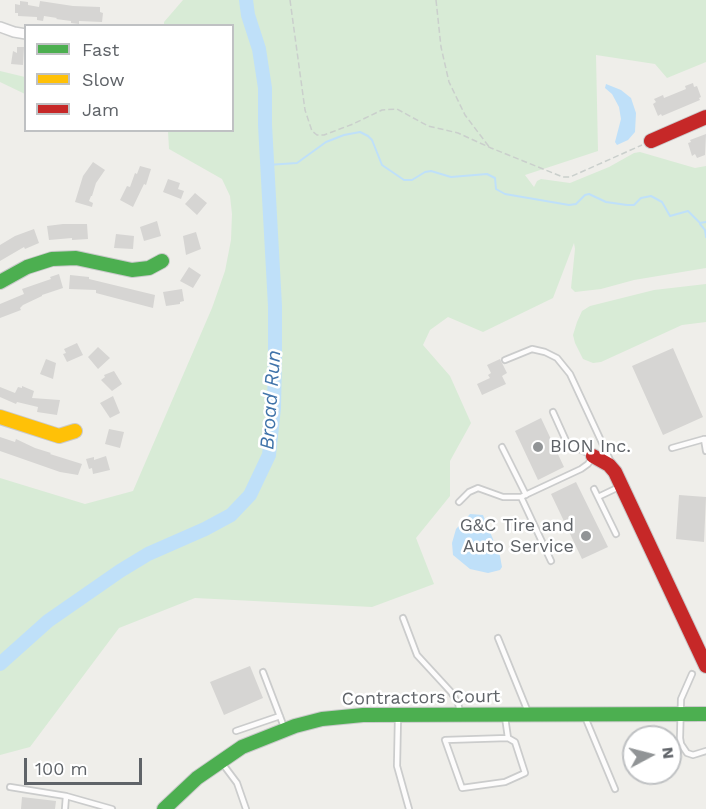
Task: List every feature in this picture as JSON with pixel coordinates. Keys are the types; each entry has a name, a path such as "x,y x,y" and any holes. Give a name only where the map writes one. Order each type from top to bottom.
{"street":[{"path":"0,27 24,33"},
{"path":"651,141 706,117"},
{"path":"0,282 27,267 52,259 76,258 132,270 148,268 162,261"},
{"path":"0,417 59,436 75,431"},
{"path":"593,456 609,465 615,472 706,666"},
{"name":"Contractors Court","path":"164,809 197,778 282,723 344,716 706,714"}],"lane":[{"path":"505,360 532,349 557,358 570,374 615,472"},
{"path":"459,502 469,492 478,488 510,499 523,496 588,464 593,456 567,443 553,412"},
{"path":"672,448 705,439 706,451"},
{"path":"502,447 551,561"},
{"path":"598,497 622,486"},
{"path":"594,489 615,534"},
{"path":"403,618 417,655 451,692 458,703 460,715"},
{"path":"498,639 529,715"},
{"path":"237,731 282,723 263,672"},
{"path":"692,674 683,692 679,714 680,738 684,750 693,754 706,751"},
{"path":"584,714 615,789"},
{"path":"398,715 397,766 409,809"},
{"path":"504,715 508,738 514,742 525,773 505,782 462,788 445,740 508,738"},
{"path":"221,761 237,783 246,809"},
{"path":"10,788 66,796 112,809"},
{"path":"65,809 66,796"}],"path":[{"path":"290,0 305,110 312,131 317,135 324,135 353,124 382,110 397,109 428,126 458,133 554,174 570,177 651,141"},
{"path":"436,0 441,47 449,82 465,115 490,148"}],"green space":[{"path":"183,0 706,0 706,62 667,78 655,64 596,55 598,151 525,175 534,187 541,179 570,183 640,152 695,168 706,166 706,268 575,292 571,288 574,243 553,298 483,332 448,317 430,330 423,345 450,376 471,423 450,461 450,496 416,538 434,584 372,607 195,598 119,628 30,747 0,755 0,478 85,504 133,491 212,308 225,271 231,240 230,196 222,179 169,149 168,132 234,132 234,24 164,24"},
{"path":"0,71 24,77 24,94 0,82"},
{"path":"706,284 706,322 682,325 601,362 593,363 583,359 573,335 582,311 590,306 654,290"}],"water":[{"path":"606,84 621,90 631,98 636,113 635,132 628,140 617,145 615,142 621,119 619,107 612,94 605,88"},
{"path":"470,514 483,515 500,556 502,567 500,570 488,573 470,569 453,555 452,543 456,529"}],"building":[{"path":"20,1 39,7 40,1 100,7 100,12 103,13 102,22 79,21 79,24 44,16 43,21 37,20 37,17 18,16 18,13 15,13 15,4 20,5"},
{"path":"17,47 24,47 23,65 11,64 13,51 17,53"},
{"path":"693,83 694,87 697,86 700,100 658,116 653,104 656,102 654,99 663,95 664,98 686,89 685,86"},
{"path":"706,134 705,155 697,158 695,154 692,156 688,143"},
{"path":"93,162 105,170 96,183 89,201 93,203 92,207 75,202 83,176"},
{"path":"140,166 151,169 146,185 144,184 133,207 120,200 127,186 130,187"},
{"path":"168,179 180,183 178,189 184,191 181,199 163,192"},
{"path":"195,193 207,203 197,215 185,204"},
{"path":"157,221 161,236 144,241 140,227"},
{"path":"87,224 88,239 49,240 47,226"},
{"path":"34,229 39,243 25,249 24,247 0,261 0,245"},
{"path":"196,232 201,249 186,255 183,236"},
{"path":"116,234 134,236 133,249 114,248"},
{"path":"189,267 201,275 193,288 180,281"},
{"path":"59,274 63,288 42,295 23,305 21,310 0,318 0,304 24,294 22,289"},
{"path":"70,275 89,277 89,279 155,295 153,308 96,293 96,290 69,289"},
{"path":"182,289 184,301 180,304 166,306 163,292"},
{"path":"77,343 83,355 67,362 63,354 66,353 64,349"},
{"path":"98,347 110,358 98,369 88,357"},
{"path":"673,348 703,417 663,435 632,366"},
{"path":"46,359 56,363 53,379 40,374"},
{"path":"500,359 507,373 502,376 506,384 482,395 477,384 490,378 488,375 491,373 487,365"},
{"path":"114,371 122,384 112,391 101,380 105,377 104,375"},
{"path":"22,386 34,391 32,398 60,400 57,415 37,412 38,407 17,402 16,404 0,397 0,387 15,393 18,387 22,388"},
{"path":"113,396 120,413 110,418 100,403"},
{"path":"541,418 564,467 538,480 515,431"},
{"path":"109,429 124,432 120,448 105,444"},
{"path":"0,437 15,442 16,439 50,454 82,464 78,475 60,472 0,451"},
{"path":"106,456 110,470 93,474 86,459 94,457 94,460"},
{"path":"576,482 608,547 582,559 551,494"},
{"path":"679,495 706,497 704,542 676,539"},
{"path":"250,666 263,698 224,715 210,682"},
{"path":"22,797 56,801 55,809 21,809"}],"waterway":[{"name":"Broad Run","path":"0,664 48,621 120,571 148,554 231,515 250,495 269,455 274,408 275,306 265,88 259,49 248,15 246,0"},
{"path":"267,165 297,163 326,142 360,132 372,140 382,165 404,180 412,180 431,171 451,177 487,174 495,178 496,189 505,194 569,205 576,204 589,194 606,202 627,205 634,205 641,198 651,196 662,202 670,216 688,211 700,223 706,222"},
{"path":"700,224 705,230 706,237"}],"traffic: fast":[{"path":"0,282 27,267 52,259 76,258 132,270 149,268 162,261"},
{"path":"164,809 197,778 242,747 295,726 322,719 363,715 706,714"}],"traffic: slow":[{"path":"0,417 59,436 75,431"}],"traffic: jam":[{"path":"651,141 706,117"},
{"path":"593,456 609,465 615,472 706,666"}],"place":[{"name":"BION Inc.","path":"538,447"},
{"name":"G&C Tire and Auto Service","path":"586,536"}]}
